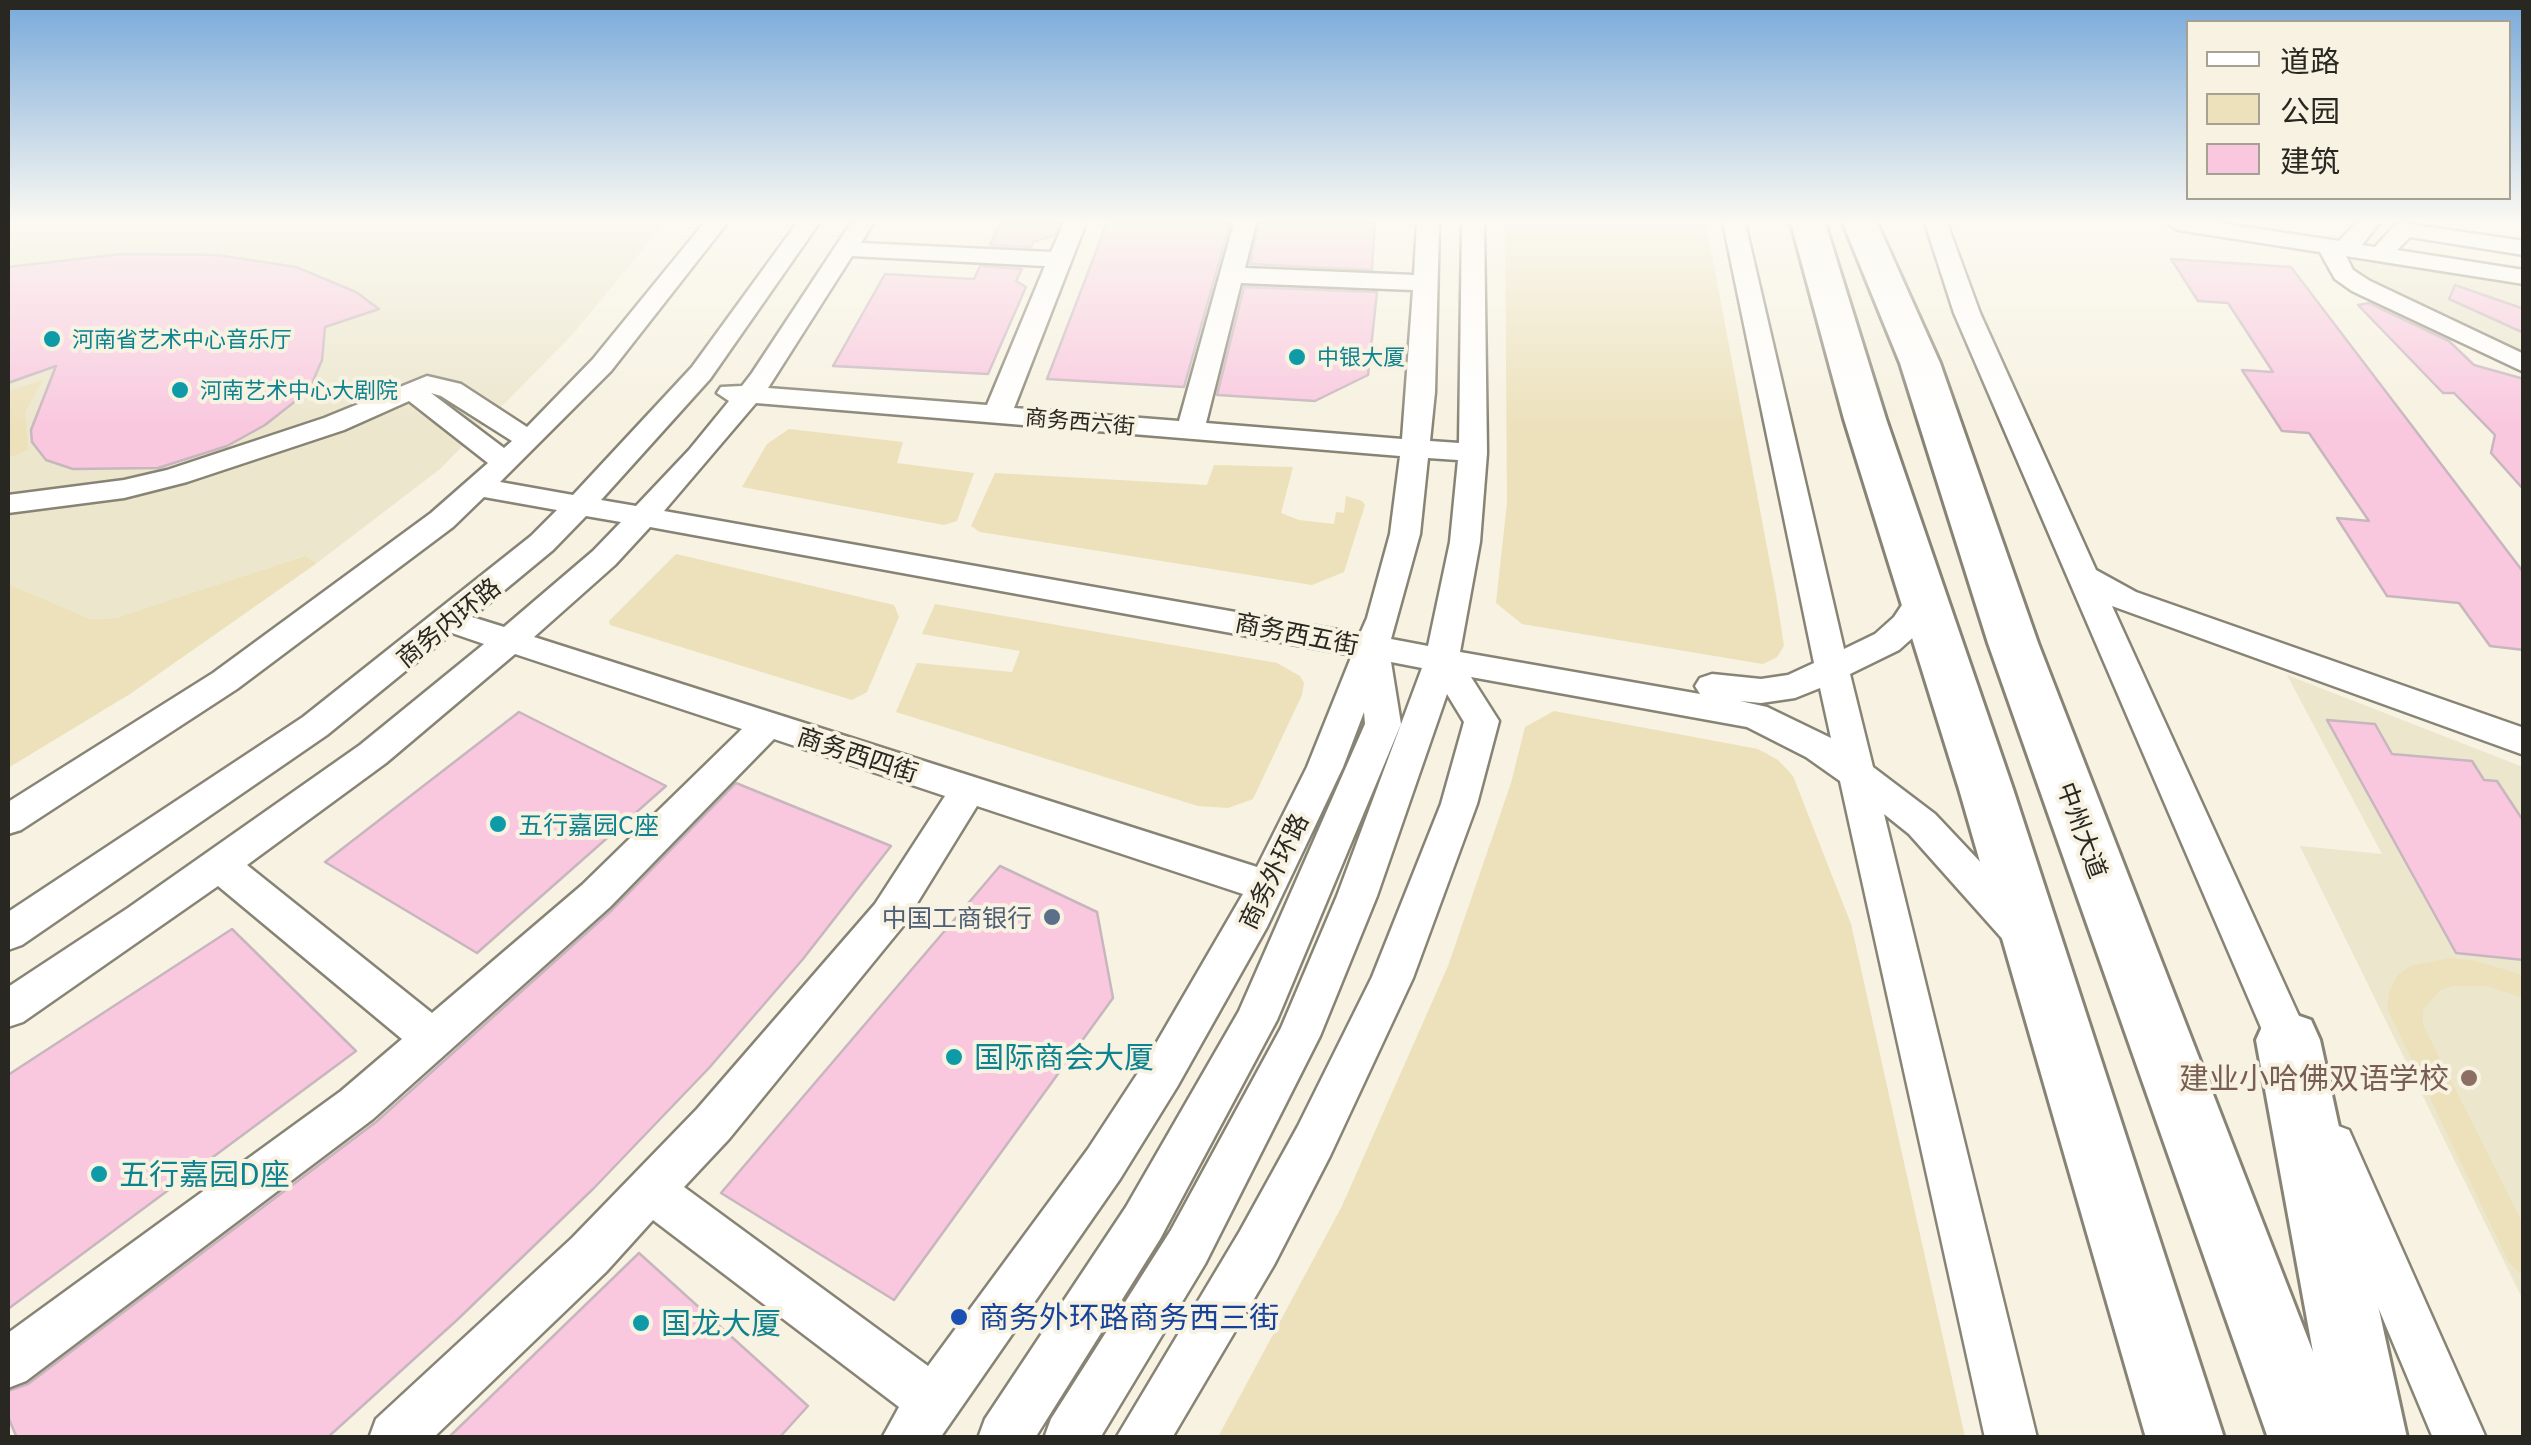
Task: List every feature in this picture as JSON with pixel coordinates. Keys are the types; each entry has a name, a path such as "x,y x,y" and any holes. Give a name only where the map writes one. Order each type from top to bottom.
{"highway":[{"name":"中州大道","path":"1850,290 1923,597 2185,1438"},
{"name":"中州大道","path":"1875,290 1920,363 2013,643 2307,1438"},
{"path":"2288,1040 2368,1438"}],"street":[{"path":"8,820 272,649 442,520 602,365 661,290"},
{"name":"商务内环路","path":"8,933 251,772 450,621 542,543 687,389 758,290"},
{"path":"8,1010 220,866 373,754 604,558 749,394 818,290"},
{"path":"997,414 1048,290"},
{"path":"1190,430 1227,290"},
{"name":"商务外环路","path":"920,1420 1104,1164 1162,1073 1266,886 1325,768 1376,638 1405,534 1417,449 1424,290"},
{"path":"1070,1438 1188,1247 1299,1036 1357,896 1444,650 1465,542 1473,453 1473,290"},
{"path":"1749,290 1832,668 2011,1438"},
{"path":"1960,290 2460,1438"},
{"path":"2370,290 2524,364"},
{"path":"8,504 124,489 177,476 334,424 420,387 451,390 528,440"},
{"path":"420,387 426,404 492,474"},
{"name":"商务西六街","path":"687,389 1473,453"},
{"name":"商务西五街","path":"492,474 588,498 1444,650 1755,716 1788,730 1857,774 1922,824 2034,947"},
{"path":"2084,577 2130,587 2524,726"},
{"path":"2084,577 2125,598 2524,742"},
{"name":"商务西五街","path":"1444,650 1761,691 1795,686 1886,642 1906,624 1923,597"},
{"name":"商务西四街","path":"450,621 1266,886"},
{"path":"1004,1438 1143,1224 1256,1020 1383,724 1376,638"},
{"path":"1142,1438 1257,1248 1314,1141 1392,978 1459,804 1482,721 1444,650"},
{"path":"8,1363 278,1166 434,1040 653,842 768,724"},
{"path":"394,1438 590,1255 713,1124 890,916 968,790"},
{"path":"220,866 434,1040"},
{"path":"650,1190 920,1420"}],"shaded area":[{"path":"8,290 609,290 572,335 440,469 317,563 305,556 117,618 91,619 8,584"},
{"path":"2383,290 2523,290 2523,358"},
{"name":"建业小哈佛双语学校","path":"2287,675 2523,767 2523,1300 2300,846 2382,854"}],"green space":[{"path":"1505,290 1719,290 1784,646 1777,657 1763,664 1522,624 1496,603 1507,503"},
{"path":"43,380 25,412 28,450 8,458 8,391"},
{"path":"789,429 903,442 897,463 974,473 957,521 944,525 742,487 767,444"},
{"path":"1214,465 1293,467 1281,513 1299,520 1334,524 1336,512 1344,513 1346,496 1362,501 1365,505 1344,572 1312,585 980,532 971,526 995,473 1207,485"},
{"path":"676,554 894,605 899,617 867,692 852,700 610,625 609,621"},
{"path":"305,556 317,563 130,694 8,768 8,584 91,619 117,618"},
{"path":"935,604 1277,663 1300,676 1304,683 1302,695 1253,799 1228,808 1198,806 896,712 917,663 1012,672 1020,651 922,634"},
{"path":"1554,711 1758,749 1778,760 1793,776 1851,924 1965,1437 1218,1437 1342,1206 1448,966 1511,783 1525,727"},
{"path":"2451,958 2523,975 2523,998 2487,986 2440,990 2423,1010 2423,1025 2523,1224 2523,1275 2509,1263 2387,1008 2389,991 2397,976 2410,966"}],"building":[{"name":"河南艺术中心大剧院","path":"8,290 352,290 379,309 325,327 322,360 313,381 298,399 265,425 227,446 158,468 73,469 46,460 32,442 31,430 56,366 8,383"},
{"path":"876,290 1025,290 988,374 833,366"},
{"path":"1081,290 1211,290 1184,387 1047,379"},
{"name":"中银大厦","path":"1243,290 1377,292 1368,375 1315,401 1217,395"},
{"path":"2191,290 2309,290 2524,573 2524,650 2490,646 2459,603 2387,596 2337,518 2369,521 2309,433 2282,431 2242,370 2273,372 2228,303 2198,301"},
{"path":"2453,290 2471,290 2524,309 2524,333 2449,299"},
{"path":"2369,303 2449,341 2474,365 2524,379 2524,490 2491,453 2495,435 2454,393 2443,393 2358,305"},
{"name":"五行嘉园C座","path":"519,712 666,786 477,953 325,862"},
{"path":"2327,720 2375,724 2392,754 2472,761 2484,780 2497,781 2524,822 2524,960 2456,953"},
{"path":"736,783 891,846 803,959 709,1068 594,1188 457,1320 327,1438 17,1438 8,1417 8,1391 28,1384 376,1122 612,910"},
{"name":"国际商会大厦","path":"1000,866 1097,912 1113,998 894,1300 721,1193"},
{"name":"五行嘉园D座","path":"232,929 356,1051 8,1309 8,1075"},
{"name":"国龙大厦","path":"639,1253 808,1406 779,1438 448,1438"}],"place":[{"name":"河南省艺术中心音乐厅","path":"52,339"},
{"name":"中银大厦","path":"1297,357"},
{"name":"河南艺术中心大剧院","path":"180,390"},
{"name":"五行嘉园C座","path":"498,824"},
{"name":"中国工商银行","path":"1052,917"},
{"name":"国际商会大厦","path":"954,1057"},
{"name":"建业小哈佛双语学校","path":"2469,1078"},
{"name":"五行嘉园D座","path":"99,1174"},
{"name":"商务外环路商务西三街","path":"959,1317"},
{"name":"国龙大厦","path":"641,1323"}]}
